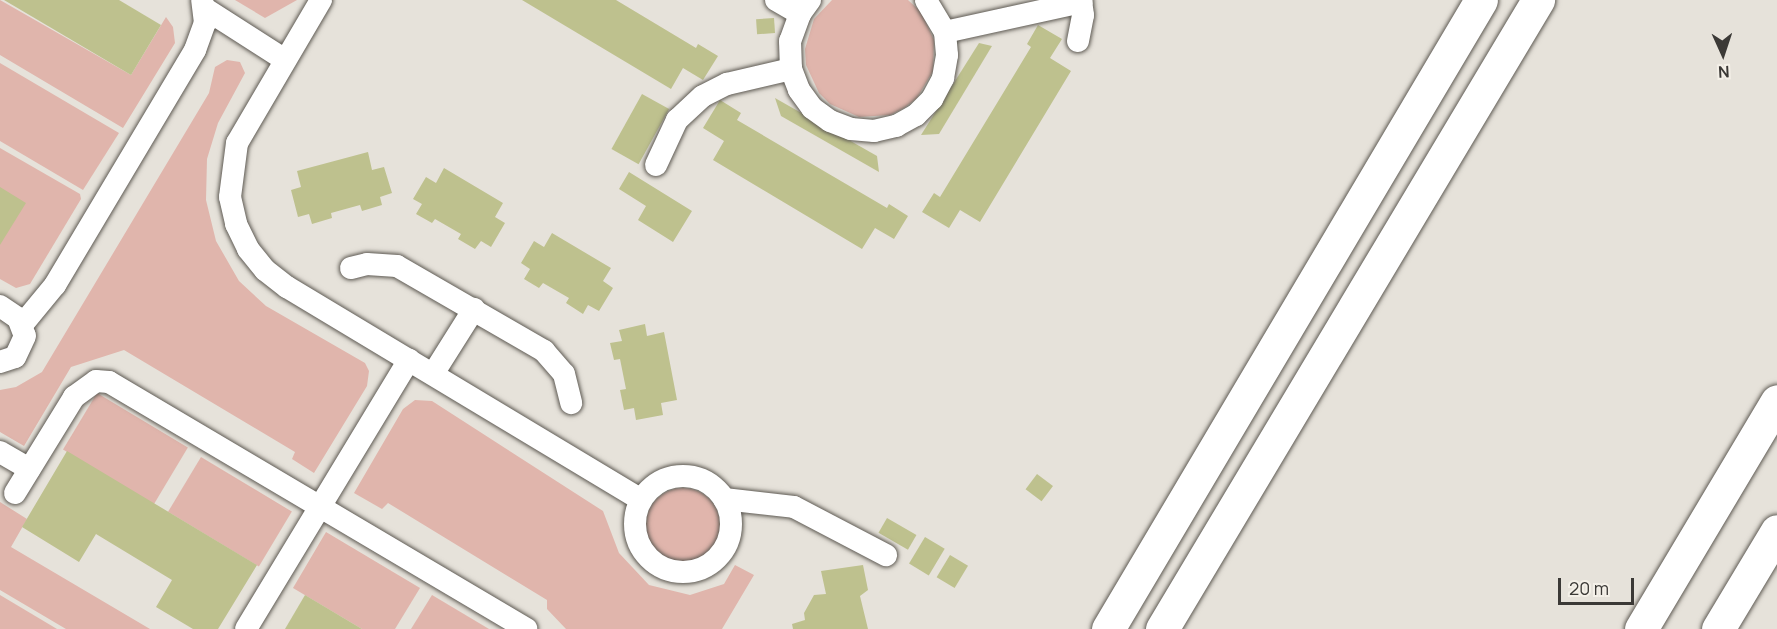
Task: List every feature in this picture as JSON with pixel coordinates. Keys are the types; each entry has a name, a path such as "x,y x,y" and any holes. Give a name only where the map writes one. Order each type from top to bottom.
{"street":[{"path":"321,0 237,143 230,197 236,224 265,270 433,375 641,500"},
{"path":"776,0 805,7 790,41 791,69 799,90 812,108 830,121 851,129 874,131 896,126 916,115 932,99 943,78 947,55 945,32 926,0"},
{"path":"1108,629 1481,0"},
{"path":"1162,629 1538,0"},
{"path":"945,32 1081,1 1078,41"},
{"path":"203,4 285,60"},
{"path":"0,363 15,357 22,348 22,325 55,285 195,50 204,23 203,4"},
{"path":"656,165 677,120 703,96 727,84 791,69"},
{"path":"351,268 366,264 397,266 474,309 555,362 564,374 571,403"},
{"path":"0,306 22,325"},
{"path":"433,375 474,309"},
{"path":"246,629 409,360"},
{"path":"15,493 74,397 96,381 109,382 526,629"},
{"path":"1641,629 1777,401"},
{"path":"0,452 30,469"},
{"path":"675,477 703,481 724,499 731,524 724,549 713,562 682,572 659,565 641,548 635,532 641,500 650,489 675,477"},
{"path":"724,499 794,507 886,555"},
{"path":"1718,629 1777,531"}],"shaded area":[{"path":"0,0 131,75 166,17 173,27 175,43 123,128 0,55"},
{"path":"235,0 297,0 265,18"},
{"path":"832,0 908,0 921,12 934,40 933,71 917,98 904,108 890,115 859,117 830,104 819,93 806,65 805,49 814,19"},
{"path":"227,60 240,62 245,73 218,123 207,159 206,200 216,241 239,281 266,306 365,363 369,371 367,386 314,473 292,459 295,452 124,350 71,367 24,446 0,432 0,390 16,387 42,372 209,93 215,67"},
{"path":"0,63 119,133 83,190 0,141"},
{"path":"0,148 80,194 81,199 30,284 16,288 0,279"},
{"path":"97,393 188,448 154,504 63,450"},
{"path":"415,400 432,401 603,511 619,553 649,585 690,595 724,584 735,565 754,575 722,629 566,629 547,609 547,600 388,503 382,509 354,493 403,409"},
{"path":"201,457 292,512 259,566 168,512"},
{"path":"683,488 704,494 714,504 720,525 714,546 704,556 683,562 662,556 652,546 646,525 652,504 662,494"},
{"path":"0,502 27,519 11,547 150,629 66,629 0,590"},
{"path":"326,532 420,588 395,629 362,629 293,588"},
{"path":"0,595 57,629 0,629"},
{"path":"432,595 489,629 411,629"}],"building":[{"path":"4,0 119,0 161,25 131,75"},
{"path":"522,0 616,0 696,48 698,44 718,56 703,80 683,68 671,89"},
{"path":"774,18 775,33 757,34 756,19"},
{"path":"1038,25 1062,39 1050,58 1071,71 980,222 960,210 949,228 922,212 934,193 940,197 1031,47 1027,44"},
{"path":"979,43 992,46 939,134 921,135"},
{"path":"642,94 669,109 639,164 611,149"},
{"path":"775,98 877,156 879,172 781,116"},
{"path":"720,100 741,113 737,120 887,208 889,204 908,216 894,239 875,228 862,249 713,160 724,141 703,128"},
{"path":"368,152 372,170 384,167 392,193 380,197 382,205 362,211 360,205 331,213 332,218 312,224 309,214 298,217 291,190 301,187 297,171"},
{"path":"444,168 503,203 495,217 505,223 491,247 481,241 475,249 458,239 461,234 435,219 432,223 416,214 422,204 413,199 426,177 436,183"},
{"path":"629,172 692,211 673,242 638,220 646,206 619,189"},
{"path":"0,187 26,203 0,245"},
{"path":"552,233 611,268 603,281 613,288 599,311 588,305 583,314 566,303 569,298 543,283 539,288 524,279 530,269 521,263 534,241 544,247"},
{"path":"645,324 647,336 664,332 677,400 661,403 663,415 636,420 634,408 624,410 620,390 626,389 620,359 614,360 610,343 622,341 619,330"},
{"path":"67,451 257,565 218,629 193,629 156,607 172,580 96,534 79,562 22,527"},
{"path":"1037,474 1053,486 1042,501 1026,489"},
{"path":"887,518 916,535 908,550 878,533"},
{"path":"925,537 945,549 929,575 909,564"},
{"path":"950,555 968,566 955,588 937,577"},
{"path":"863,565 868,590 860,596 868,629 793,629 792,624 805,620 804,613 814,595 826,594 821,571"},
{"path":"305,595 362,629 285,629"}]}
